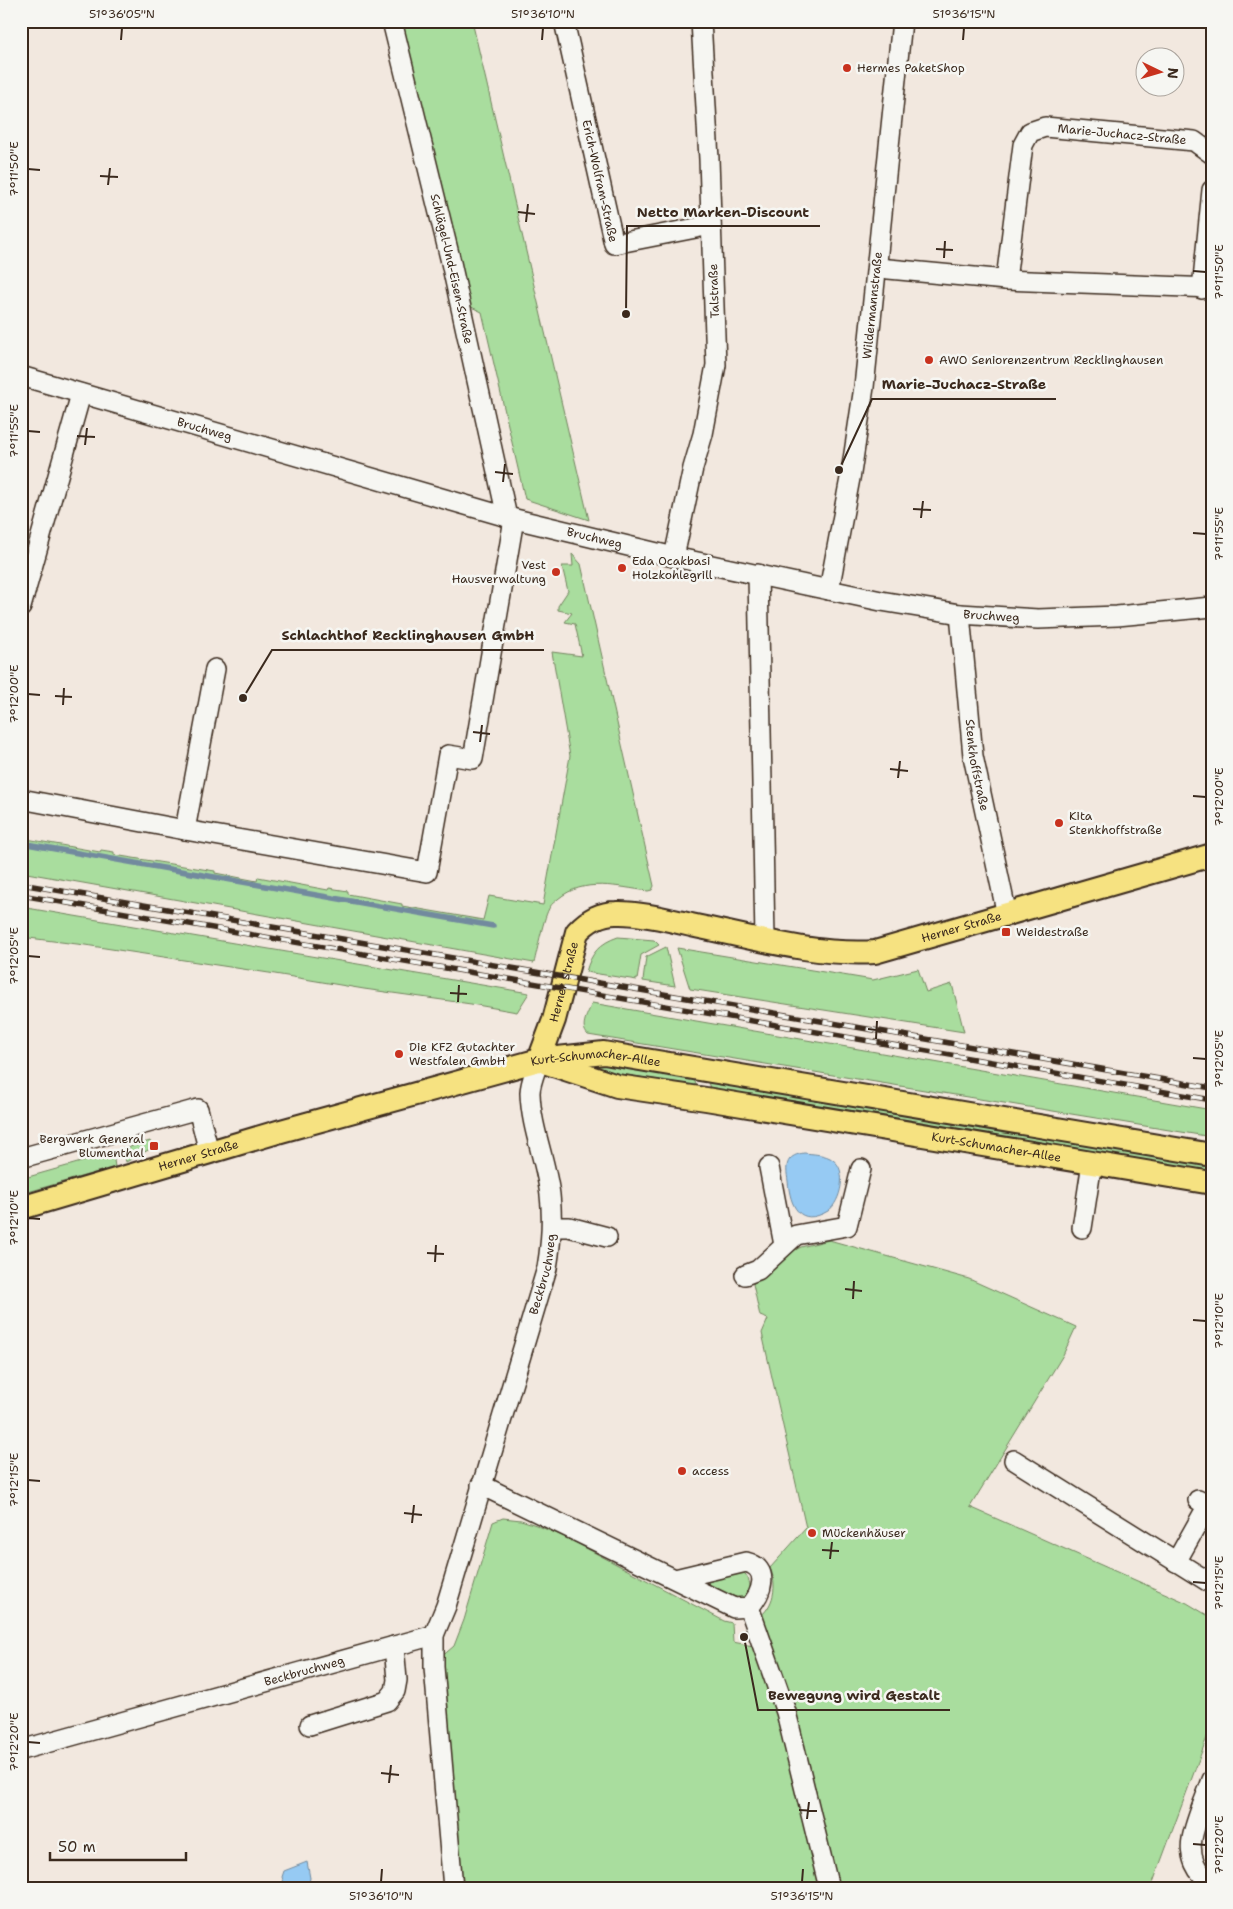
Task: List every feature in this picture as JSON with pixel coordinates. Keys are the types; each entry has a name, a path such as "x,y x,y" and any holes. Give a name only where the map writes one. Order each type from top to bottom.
{"main road":[{"name":"Herner Straße","path":"21,1208 209,1152 538,1060 554,1020 577,932 599,915 617,912 665,919 765,940 848,954 875,952 1212,855"},
{"name":"Kurt-Schumacher-Allee","path":"538,1060 604,1053 1212,1155"},
{"name":"Kurt-Schumacher-Allee","path":"538,1060 617,1086 725,1102 1212,1183"}],"street":[{"name":"Schlägel-Und-Eisen-Straße","path":"392,21 450,258 510,518"},
{"name":"Erich-Wolfram-Straße","path":"564,21 614,244 711,225"},
{"name":"Talstraße","path":"674,557 693,468 703,434 716,365 701,21"},
{"name":"Wildermannstraße","path":"828,590 864,387 878,268 902,21"},
{"name":"Marie-Juchacz-Straße","path":"1006,280 1023,145 1030,132 1044,127 1194,141 1212,154"},
{"path":"878,268 1006,280 1207,288 1212,190"},
{"name":"Bruchweg","path":"21,376 510,518 674,557 881,601 960,614 1038,619 1117,616 1212,607"},
{"path":"21,607 82,394"},
{"path":"21,799 427,872 448,755 473,760 510,518"},
{"path":"758,574 765,940"},
{"name":"Stenkhoffstraße","path":"960,614 973,756 1007,915"},
{"path":"185,830 215,669"},
{"name":"Beckbruchweg","path":"21,1750 434,1635 446,1606 547,1268 552,1227 550,1195 535,1127 530,1092 538,1060"},
{"path":"21,1158 198,1109 209,1152"},
{"path":"1082,1228 1092,1163"},
{"path":"769,1167 784,1245"},
{"path":"745,1275 758,1270 796,1235 847,1226 861,1169"},
{"path":"552,1227 569,1227 607,1237"},
{"path":"1014,1460 1207,1581"},
{"path":"481,1484 734,1608 749,1608 756,1601 762,1583 758,1569 753,1564 746,1562 675,1579"},
{"path":"1176,1562 1208,1506 1198,1500"},
{"path":"749,1608 786,1712 829,1888"},
{"path":"434,1635 434,1667 453,1888"},
{"path":"310,1725 387,1701 395,1692 397,1680 394,1646"},
{"path":"1212,1780 1192,1840 1195,1865 1203,1877 1212,1881"}],"green space":[{"path":"401,21 472,21 589,520 525,499 482,312 467,305"},
{"path":"572,554 581,564 654,886 652,890 648,891 602,885 579,888 568,892 552,904 548,911 534,963 21,872 21,838 100,852 101,850 114,852 114,855 215,871 215,873 257,881 258,877 328,890 329,888 348,891 348,894 402,904 402,906 483,920 489,896 543,905 570,756 552,652 582,656 575,624 565,622 572,613 558,610 558,606 568,591 562,566 573,566"},
{"path":"21,907 529,993 517,1012 85,945 21,937"},
{"path":"618,937 654,940 659,945 641,955 637,980 586,972 597,950 606,942"},
{"path":"666,947 675,986 643,981 646,957"},
{"path":"677,948 873,980 918,969 926,992 952,984 964,1032 690,989"},
{"path":"592,1003 1212,1110 1212,1137 588,1035 584,1024"},
{"path":"585,1063 604,1064 693,1078 697,1086 601,1071"},
{"path":"707,1080 1212,1165 1212,1173 710,1088"},
{"path":"150,1141 152,1148 126,1162 123,1149"},
{"path":"113,1153 115,1167 21,1194 21,1179"},
{"path":"829,1240 969,1279 1076,1327 1063,1355 970,1507 1187,1603 1212,1618 1212,1724 1151,1888 458,1888 440,1658 454,1646 464,1620 493,1522 503,1518 521,1520 565,1537 724,1621 732,1623 733,1642 768,1649 758,1618 768,1608 773,1595 774,1581 770,1568 806,1528 762,1333 768,1319 760,1316 753,1284 775,1260 801,1247"},
{"path":"743,1572 748,1579 750,1588 747,1596 743,1598 731,1598 708,1586 709,1579"}],"water":[{"path":"804,1153 830,1158 838,1165 840,1171 841,1186 836,1201 833,1207 818,1216 810,1217 798,1211 794,1206 789,1190 788,1161"},
{"path":"307,1862 309,1883 299,1888 286,1888 282,1877 284,1871"}],"waterway":[{"path":"21,843 493,926"}],"railway":[{"path":"21,884 1212,1088"},
{"path":"21,895 1212,1100"}],"place":[{"name":"Hermes PaketShop","path":"847,68"},
{"name":"Netto Marken-Discount","path":"626,314"},
{"name":"AWO Seniorenzentrum Recklinghausen","path":"929,360"},
{"name":"Marie-Juchacz-Straße","path":"839,470"},
{"name":"Eda Ocakbasi Holzkohlegrill","path":"622,568"},
{"name":"Vest Hausverwaltung","path":"556,572"},
{"name":"Schlachthof Recklinghausen GmbH","path":"243,698"},
{"name":"Kita Stenkhoffstraße","path":"1059,823"},
{"name":"Weidestraße","path":"1006,932"},
{"name":"Die KFZ Gutachter Westfalen GmbH","path":"399,1054"},
{"name":"Bergwerk General Blumenthal","path":"154,1146"},
{"name":"access","path":"682,1471"},
{"name":"Mückenhäuser","path":"812,1533"},
{"name":"Bewegung wird Gestalt","path":"744,1637"}]}
